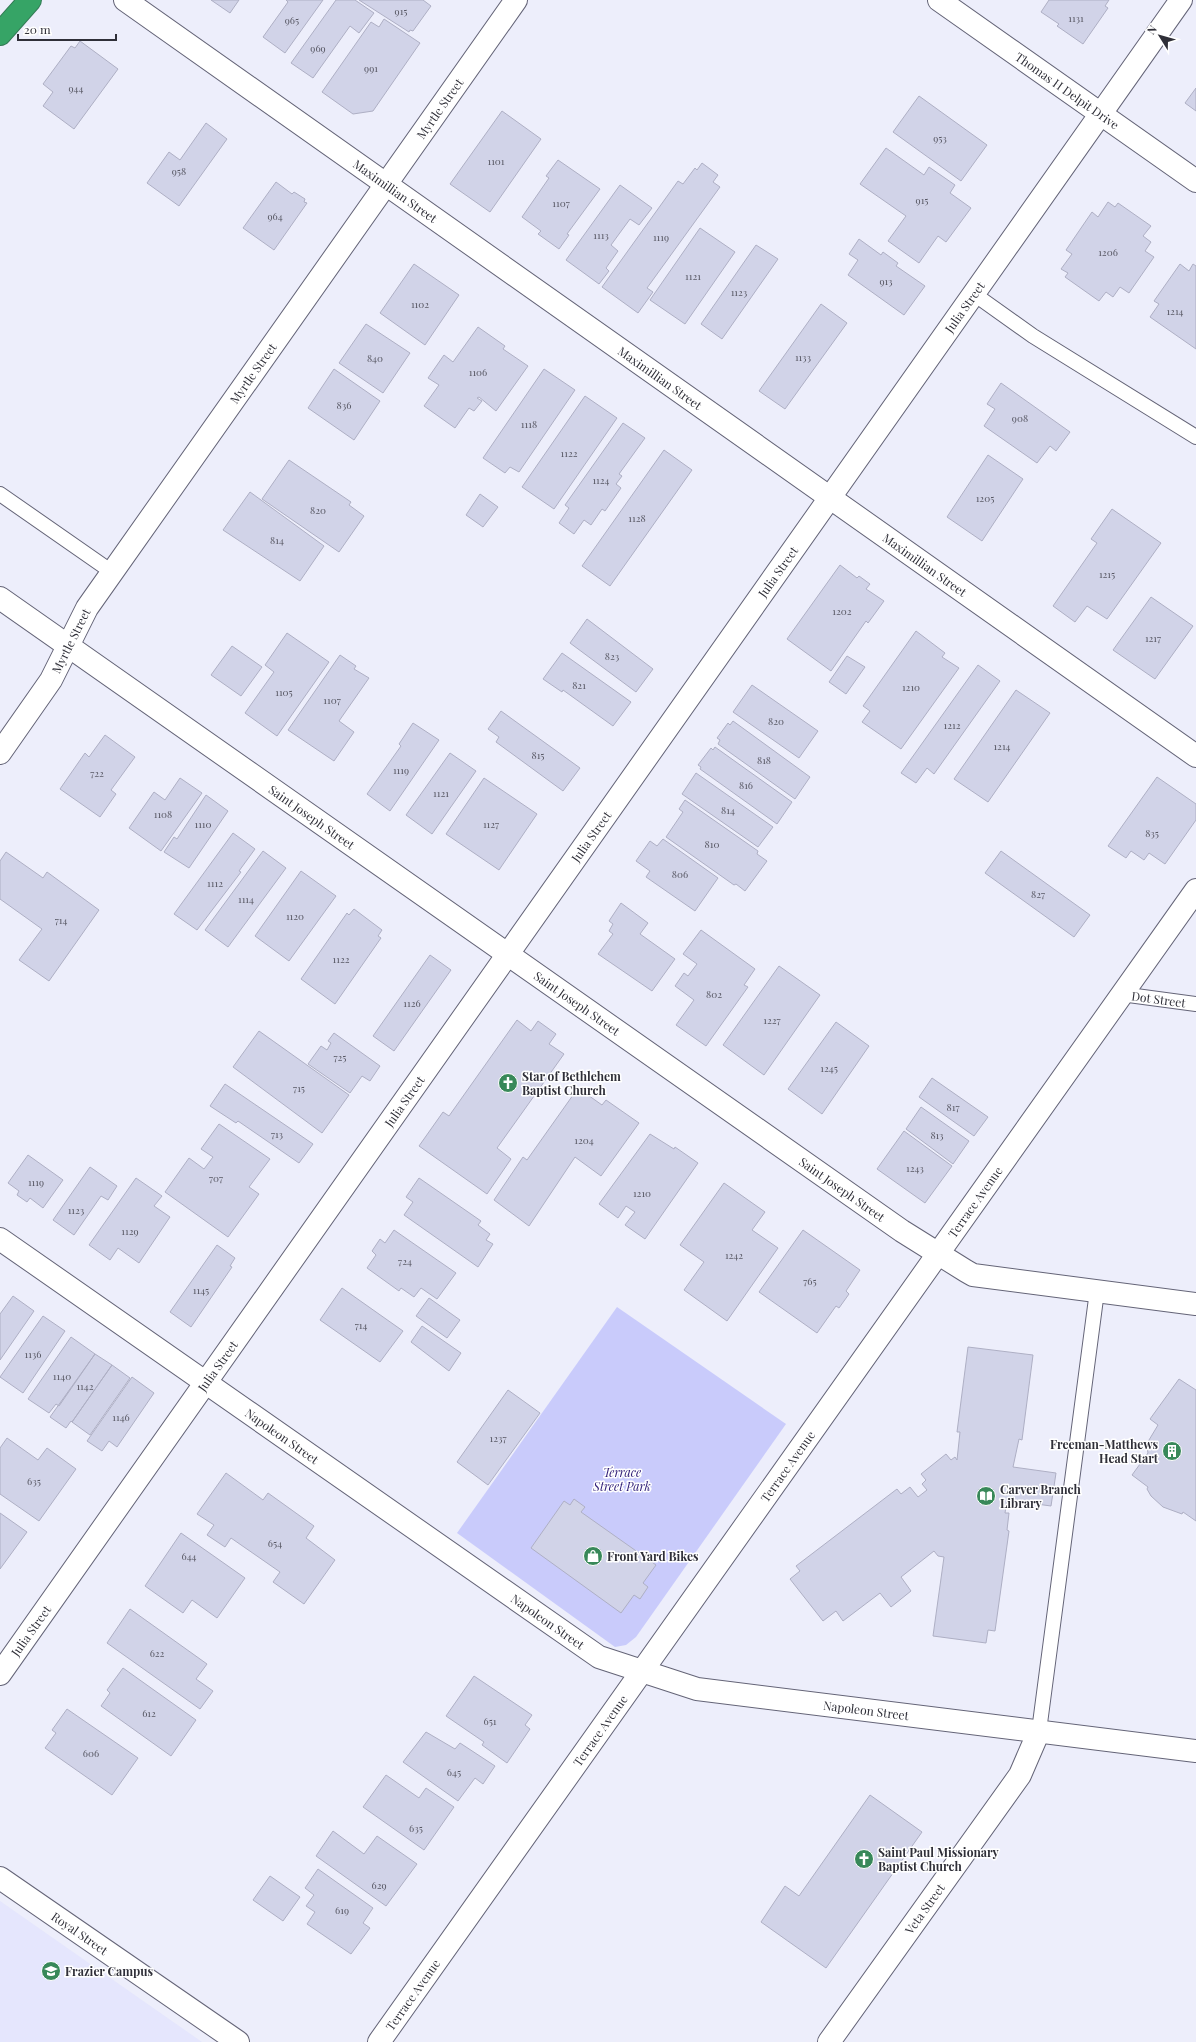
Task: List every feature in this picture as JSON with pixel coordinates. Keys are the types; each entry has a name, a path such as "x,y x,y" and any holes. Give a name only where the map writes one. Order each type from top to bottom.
{"highway":[{"path":"0,34 30,0"}],"street":[{"name":"Maximillian Street","path":"125,0 1196,756"},
{"name":"Myrtle Street","path":"0,753 51,680 87,608 516,0"},
{"name":"Thomas H Delpit Drive","path":"939,0 1196,181"},
{"name":"Julia Street","path":"0,1674 1182,0"},
{"name":"Saint Joseph Street","path":"0,598 508,953 902,1231 937,1254 973,1275 1196,1304"},
{"name":"Terrace Avenue","path":"379,2042 1196,890"},
{"name":"Napoleon Street","path":"0,1239 599,1657 641,1672 697,1689 1196,1751"},
{"name":"Veta Street","path":"829,2042 1020,1775 1040,1731"},
{"name":"Royal Street","path":"0,1878 238,2042"}],"lane":[{"path":"974,294 1033,336 1196,437"},
{"path":"0,494 112,572"},
{"name":"Dot Street","path":"1121,994 1196,1004"},
{"path":"1040,1731 1097,1291"}],"shaded area":[{"name":"Frazier Campus","path":"0,1901 202,2042 0,2042"}],"green space":[{"name":"Terrace Street Park","path":"617,1307 786,1424 636,1637 626,1645 615,1647 457,1533"}],"building":[{"path":"211,0 239,0 230,13"},
{"path":"286,0 323,0 285,53 263,37 288,2"},
{"path":"336,0 355,0 374,13 359,33 350,26 313,78 291,63"},
{"path":"359,0 423,0 431,6 413,31 410,30 409,32"},
{"path":"1049,0 1109,0 1105,6 1108,8 1083,44 1057,26 1059,24 1041,12"},
{"path":"384,19 420,43 373,111 353,114 322,92 371,22 379,27"},
{"path":"80,41 118,69 74,129 43,106 53,92 43,84 71,46 75,48"},
{"path":"1196,88 1196,111 1185,103"},
{"path":"919,96 987,145 961,181 893,132"},
{"path":"502,111 541,139 490,212 450,184"},
{"path":"206,123 227,139 179,206 147,183 169,152 180,160"},
{"path":"886,148 924,175 929,167 955,185 950,193 971,208 946,242 938,236 919,263 888,241 906,216 860,184"},
{"path":"558,160 600,189 567,234 569,235 559,249 538,234 541,231 522,217 549,178 546,176"},
{"path":"702,163 718,175 713,182 720,187 647,288 653,292 638,313 602,287 678,181 683,184 695,168 697,170"},
{"path":"276,182 292,194 294,192 305,199 304,202 307,203 274,250 243,228"},
{"path":"620,185 652,208 639,225 630,219 611,245 618,251 606,268 609,271 599,284 566,260"},
{"path":"1108,202 1115,207 1118,203 1151,226 1143,236 1151,242 1145,251 1154,257 1129,293 1120,287 1113,297 1106,292 1099,301 1065,277 1068,273 1061,269 1072,254 1066,250 1092,212 1098,217"},
{"path":"700,228 735,252 685,324 650,300"},
{"path":"859,239 881,255 883,252 898,263 896,266 925,286 904,315 848,275 858,260 849,254"},
{"path":"756,245 778,259 722,339 701,324"},
{"path":"414,264 459,295 425,345 380,313"},
{"path":"1180,264 1189,271 1193,264 1196,266 1196,349 1150,317 1159,304 1154,301"},
{"path":"821,304 847,323 785,409 759,391"},
{"path":"366,324 410,353 383,393 339,363"},
{"path":"478,327 505,346 503,349 528,366 496,411 479,397 477,398 482,401 474,411 469,408 455,428 424,406 439,385 428,378 444,355 453,362"},
{"path":"334,369 380,401 354,440 308,408"},
{"path":"544,369 575,390 519,472 510,467 505,473 483,458"},
{"path":"1001,383 1070,432 1056,451 1050,446 1037,463 984,426 995,409 987,404"},
{"path":"585,396 617,418 554,509 522,487"},
{"path":"623,423 645,438 619,474 622,476 616,484 621,488 605,511 602,509 591,525 584,520 574,534 559,523 569,508 565,505"},
{"path":"664,450 692,470 610,586 582,566"},
{"path":"988,455 1023,479 982,541 947,517"},
{"path":"289,460 351,502 349,505 364,516 339,552 262,499"},
{"path":"250,492 324,546 300,581 223,530"},
{"path":"480,494 498,507 483,527 466,515"},
{"path":"1112,509 1161,543 1107,619 1087,606 1075,622 1053,606 1097,543 1091,539"},
{"path":"840,565 857,578 859,576 870,584 866,589 884,601 868,623 866,621 831,671 787,639"},
{"path":"1151,597 1193,626 1155,679 1113,650"},
{"path":"587,619 653,669 636,692 570,643"},
{"path":"916,631 945,653 942,657 959,668 901,749 862,722 870,711 863,706"},
{"path":"287,633 329,662 277,736 245,713 274,672 265,665"},
{"path":"232,646 262,667 241,696 211,675"},
{"path":"562,653 631,702 613,726 563,690 562,692 543,679"},
{"path":"340,655 356,666 354,669 369,678 339,721 354,732 334,761 288,730"},
{"path":"847,656 865,667 846,694 829,682"},
{"path":"978,665 1000,681 934,774 927,768 916,783 901,773"},
{"path":"752,685 818,731 799,758 733,712"},
{"path":"1016,690 1050,713 988,802 954,779"},
{"path":"501,711 580,768 563,791 496,742 499,737 488,729"},
{"path":"733,721 810,777 795,799 718,744 720,740 717,738 728,723 730,725"},
{"path":"413,723 439,740 390,811 367,794 401,746 399,744"},
{"path":"105,735 135,757 111,790 116,794 100,817 60,789 85,753 89,757"},
{"path":"715,747 792,802 777,824 700,769 701,767 698,765 711,748 713,750"},
{"path":"450,753 476,771 432,834 406,815"},
{"path":"696,773 773,827 758,847 682,794"},
{"path":"1157,777 1196,804 1196,820 1165,864 1149,853 1144,860 1131,851 1126,858 1108,846"},
{"path":"180,778 202,793 161,851 129,828 154,792 165,800"},
{"path":"484,778 537,814 499,870 446,834"},
{"path":"206,795 228,811 189,868 164,852 174,837 177,839"},
{"path":"685,800 758,851 757,854 767,861 745,891 736,884 734,885 666,837 683,812 679,809"},
{"path":"233,833 255,849 239,871 241,872 197,930 174,914"},
{"path":"663,839 718,878 695,911 646,877 650,871 636,861 650,841 657,846"},
{"path":"263,851 286,868 228,947 205,930"},
{"path":"1001,851 1090,915 1074,937 985,873"},
{"path":"6,852 43,878 47,872 99,910 49,981 19,960 42,929 0,899 0,861"},
{"path":"301,871 336,896 289,961 255,936"},
{"path":"621,903 648,923 640,934 675,959 652,991 598,954 613,934 609,931 613,924 609,921"},
{"path":"354,909 382,930 378,936 381,938 335,1004 301,979 347,913 349,915"},
{"path":"701,930 755,969 744,985 748,987 706,1046 676,1025 694,1000 675,986 684,973 688,976 697,964 683,954"},
{"path":"430,955 451,970 394,1051 373,1036"},
{"path":"779,966 820,995 764,1075 723,1045"},
{"name":"Star of Bethlehem Baptist Church","path":"517,1020 531,1031 538,1021 556,1034 549,1044 564,1054 497,1148 511,1159 487,1194 419,1146 443,1112 449,1116"},
{"path":"836,1022 869,1046 822,1114 788,1089"},
{"path":"259,1031 349,1095 322,1133 233,1067"},
{"path":"334,1033 380,1066 370,1081 362,1076 350,1093 308,1064 321,1046 327,1050 331,1043 328,1041"},
{"path":"932,1078 988,1117 974,1136 919,1097"},
{"path":"225,1084 313,1144 299,1163 238,1121 236,1123 210,1106"},
{"path":"578,1088 602,1105 606,1100 639,1123 601,1176 575,1157 529,1226 494,1200 523,1157 527,1160"},
{"path":"921,1107 969,1141 953,1164 906,1129"},
{"path":"219,1124 270,1159 249,1187 259,1194 228,1237 165,1192 189,1158 204,1169 213,1157 201,1149"},
{"path":"904,1131 952,1166 925,1203 877,1169"},
{"path":"650,1134 674,1149 675,1147 698,1163 645,1239 625,1225 635,1212 626,1206 618,1218 599,1204"},
{"path":"28,1155 63,1180 43,1208 30,1198 27,1202 17,1195 19,1191 8,1183"},
{"path":"90,1167 117,1186 108,1200 101,1196 74,1235 53,1220"},
{"path":"136,1178 162,1196 154,1206 170,1217 139,1263 118,1248 110,1260 89,1245"},
{"path":"419,1178 481,1221 478,1225 490,1234 486,1240 493,1244 478,1267 404,1215 413,1202 406,1197"},
{"path":"724,1183 765,1212 752,1230 778,1248 727,1321 684,1290 704,1262 680,1245"},
{"path":"394,1230 456,1273 437,1299 421,1288 414,1297 401,1288 399,1291 367,1268 376,1255 372,1251 380,1239 385,1243"},
{"path":"803,1230 860,1270 846,1291 849,1294 839,1308 836,1306 817,1333 759,1292"},
{"path":"217,1245 235,1258 230,1266 232,1267 191,1327 170,1312"},
{"path":"342,1288 403,1331 380,1362 320,1320"},
{"path":"13,1296 34,1311 0,1360 0,1314"},
{"path":"429,1298 460,1320 447,1338 416,1316"},
{"path":"43,1316 65,1331 23,1393 0,1377"},
{"path":"422,1326 461,1353 449,1371 411,1342"},
{"path":"71,1337 95,1354 59,1406 56,1404 49,1413 28,1399"},
{"name":"Carver Branch Library","path":"968,1347 1033,1355 1022,1440 1019,1439 1013,1467 1056,1473 1051,1506 1007,1500 1005,1513 1009,1513 1007,1530 1009,1531 995,1631 988,1630 986,1643 933,1636 944,1557 938,1556 934,1551 901,1577 911,1591 891,1607 880,1593 843,1621 836,1611 823,1621 790,1579 800,1571 796,1566 897,1489 901,1494 910,1487 918,1497 927,1490 922,1484 926,1480 921,1474 946,1454 951,1460 955,1457 957,1460 960,1432 957,1432"},
{"path":"95,1354 112,1365 72,1422 71,1421 66,1428 50,1417"},
{"path":"112,1365 130,1378 90,1435 72,1422"},
{"path":"132,1377 154,1393 117,1447 109,1441 102,1451 87,1441"},
{"name":"Freeman-Matthews Head Start","path":"1179,1379 1196,1390 1196,1521 1183,1512 1182,1514 1163,1507 1151,1496 1147,1489 1148,1487 1132,1475 1148,1453 1147,1448 1149,1440 1158,1425 1150,1419"},
{"path":"508,1390 540,1413 488,1485 457,1462"},
{"path":"7,1438 38,1460 47,1448 76,1469 39,1521 0,1494 0,1448"},
{"path":"226,1473 263,1500 268,1493 314,1526 306,1538 335,1560 304,1604 273,1582 280,1572 231,1538 225,1547 207,1535 214,1525 197,1514"},
{"name":"Front Yard Bikes","path":"574,1499 585,1507 581,1512 656,1565 643,1583 648,1587 640,1599 634,1595 621,1613 531,1548 564,1501 570,1505"},
{"path":"0,1513 27,1532 0,1569"},
{"path":"181,1533 245,1578 217,1618 192,1600 183,1613 145,1586"},
{"path":"130,1609 207,1664 196,1679 213,1691 200,1709 107,1643"},
{"path":"123,1668 196,1720 171,1756 101,1706 110,1693 107,1690"},
{"path":"474,1676 532,1715 525,1725 530,1729 507,1763 482,1745 484,1742 446,1716"},
{"path":"67,1709 138,1758 112,1795 45,1748 56,1733 52,1730"},
{"path":"426,1732 455,1749 460,1743 495,1766 483,1784 475,1778 458,1801 403,1762"},
{"path":"386,1775 419,1798 426,1788 454,1807 424,1850 363,1807"},
{"name":"Saint Paul Missionary Baptist Church","path":"870,1795 922,1832 826,1968 761,1922 785,1886 799,1896"},
{"path":"333,1831 364,1854 377,1836 417,1864 386,1906 316,1856"},
{"path":"318,1869 373,1908 363,1923 370,1928 351,1954 307,1924 315,1912 306,1906 314,1895 305,1888"},
{"path":"270,1876 300,1897 283,1921 253,1900"}],"place":[{"name":"Star of Bethlehem Baptist Church","path":"508,1083"},
{"name":"Freeman-Matthews Head Start","path":"1172,1451"},
{"name":"Carver Branch Library","path":"986,1496"},
{"name":"Front Yard Bikes","path":"593,1556"},
{"name":"Saint Paul Missionary Baptist Church","path":"864,1859"},
{"name":"Frazier Campus","path":"51,1971"}]}
